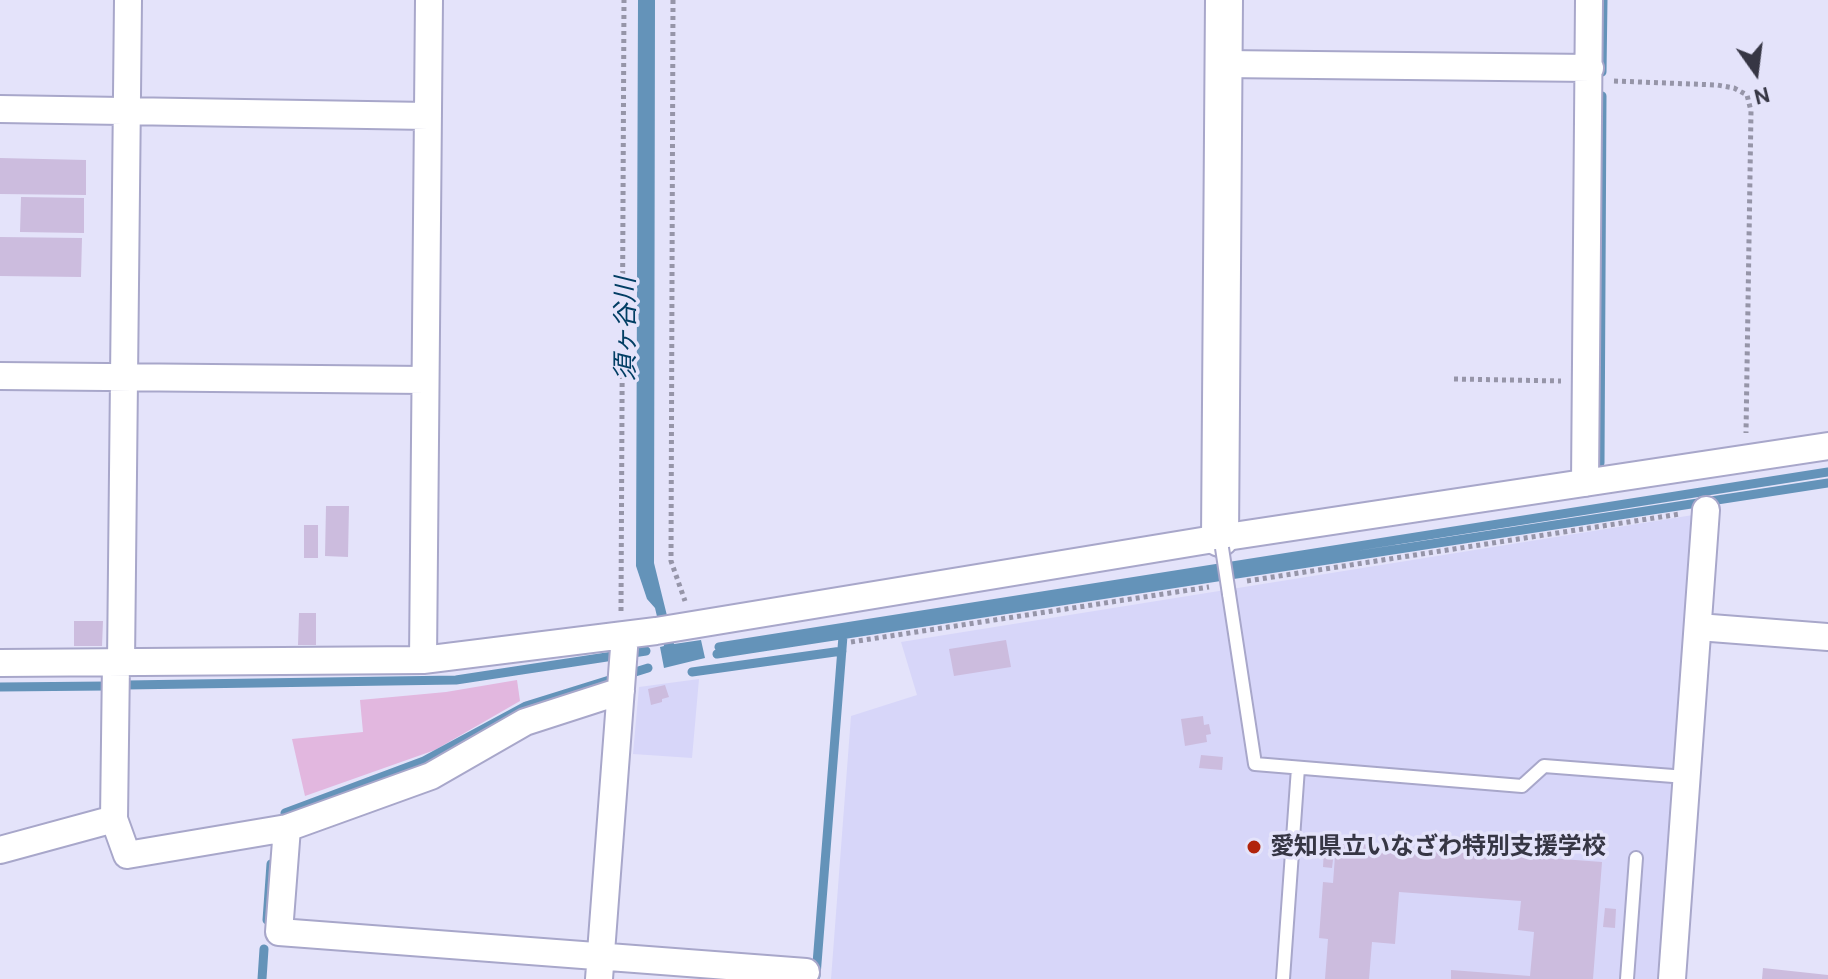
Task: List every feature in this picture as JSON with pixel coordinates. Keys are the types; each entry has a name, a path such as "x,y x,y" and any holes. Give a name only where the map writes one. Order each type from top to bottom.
{"street":[{"path":"128,0 124,377 114,819 127,855 287,828 431,776 525,722 622,689"},
{"path":"423,660 429,0"},
{"path":"1221,543 1224,0"},
{"path":"1585,483 1589,0"},
{"path":"1224,64 1589,74"},
{"path":"0,109 428,116"},
{"path":"0,376 425,380"},
{"path":"0,663 423,660 623,638 1828,446"},
{"path":"1672,979 1706,510"},
{"path":"1698,627 1828,637"},
{"path":"600,968 622,689 623,638"},
{"path":"0,850 114,819"},
{"path":"287,828 279,932 600,968 806,972"}],"lane":[{"path":"1221,543 1255,764 1522,786 1544,766 1686,777"},
{"path":"1283,979 1298,768"},
{"path":"1627,979 1636,858"}],"path":[{"path":"623,638 624,0"},
{"path":"673,0 671,561 675,628"},
{"path":"1589,74 1717,85 1734,88 1747,95 1751,111 1746,458"},
{"path":"1454,379 1586,381"},
{"path":"1239,582 1706,510"},
{"path":"851,642 1226,589"}],"shaded area":[{"path":"638,0 655,0 654,563 674,644 701,640 705,658 664,668 660,647 664,646 655,608 647,599 636,566"},
{"name":"愛知県立いなざわ特別支援学校","path":"1693,515 1658,979 831,979 851,716 917,695 901,642"},
{"path":"699,679 692,758 633,754 639,687"},
{"path":"517,680 520,701 435,750 305,796 292,739 363,732 360,700 446,692"}],"building":[{"path":"0,158 86,160 86,195 0,194"},
{"path":"21,197 84,198 84,233 20,232"},
{"path":"0,237 82,238 81,277 0,276"},
{"path":"326,506 349,506 348,557 325,556"},
{"path":"304,525 318,525 318,558 304,558"},
{"path":"299,613 316,613 316,645 298,645"},
{"path":"74,621 103,621 102,646 74,646"},
{"path":"1006,640 1011,667 954,676 949,649"},
{"path":"665,685 669,697 651,705 648,689"},
{"path":"1203,716 1204,725 1209,724 1211,734 1206,735 1207,742 1185,746 1181,719"},
{"path":"1201,755 1223,757 1222,770 1199,768"},
{"path":"1336,842 1602,862 1593,979 1451,979 1451,970 1530,976 1534,932 1518,930 1521,901 1399,892 1395,944 1372,942 1369,979 1325,979 1328,939 1319,938 1323,882 1333,883"},
{"path":"1324,850 1334,851 1332,868 1323,867"},
{"path":"1605,908 1616,909 1615,928 1603,927"},
{"path":"1763,968 1828,975 1828,979 1762,979"}],"waterway":[{"path":"1602,72 1603,0"},
{"path":"1600,463 1602,96"},
{"path":"719,647 1828,472"},
{"path":"717,654 1828,483"},
{"path":"816,976 843,636"},
{"path":"126,685 456,680 646,651"},
{"path":"692,672 842,651"},
{"path":"285,813 424,761 526,706 648,668"},
{"path":"0,687 107,686"},
{"path":"267,920 271,864"},
{"path":"262,979 264,949"}],"place":[{"name":"愛知県立いなざわ特別支援学校","path":"1254,847"}],"water label":[{"name":"須ヶ谷川","path":"626,329"}]}
